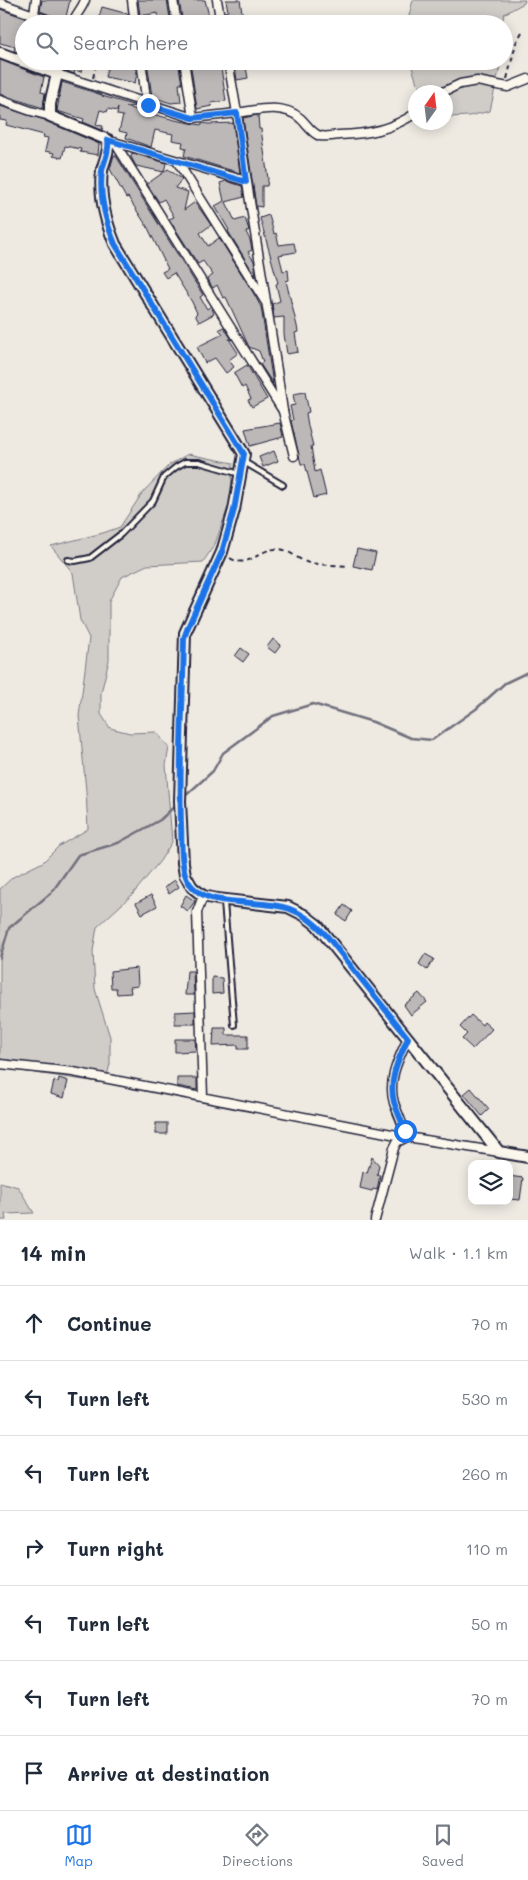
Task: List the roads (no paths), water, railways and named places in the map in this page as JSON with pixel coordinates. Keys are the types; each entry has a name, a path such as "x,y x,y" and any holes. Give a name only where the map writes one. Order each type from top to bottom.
{"street":[{"path":"0,3 34,14 36,0"},
{"path":"76,15 85,0"},
{"path":"132,0 134,15"},
{"path":"173,0 176,15"},
{"path":"217,0 220,15"},
{"path":"0,53 15,59"},
{"path":"46,70 148,105 193,118 270,109 283,110 299,117 312,132 323,136 382,131 408,117"},
{"path":"50,116 50,104 58,70"},
{"path":"142,70 148,105"},
{"path":"185,70 193,118"},
{"path":"230,70 283,410 294,456"},
{"path":"453,87 460,84 477,82 505,87 517,85 528,80"},
{"path":"0,100 31,112 50,116 112,141 246,182"},
{"path":"112,141 283,410"},
{"path":"112,141 103,168 101,186 109,229 115,244 244,454 234,510 222,552 184,638 180,801 185,875 192,887 203,896 288,907 304,915 317,925 499,1152"},
{"path":"177,161 268,306"},
{"path":"203,896 197,912 203,1097"},
{"path":"407,1137 394,1102 392,1090 396,1064 408,1038"},
{"path":"0,1064 73,1072 407,1137 528,1157"},
{"path":"375,1220 394,1148 397,1142 407,1137"}],"lane":[{"path":"68,560 74,561 90,558 121,534 153,501 164,477 185,462 199,462 240,474"},
{"path":"244,462 283,485"},
{"path":"224,900 234,1025"}],"waterway":[{"path":"183,798 213,771 223,753 273,716 313,704 373,722 411,738 432,740 476,709 505,683 528,672"},
{"path":"0,958 9,928 52,892 78,855 118,843 160,820 177,804"}]}
